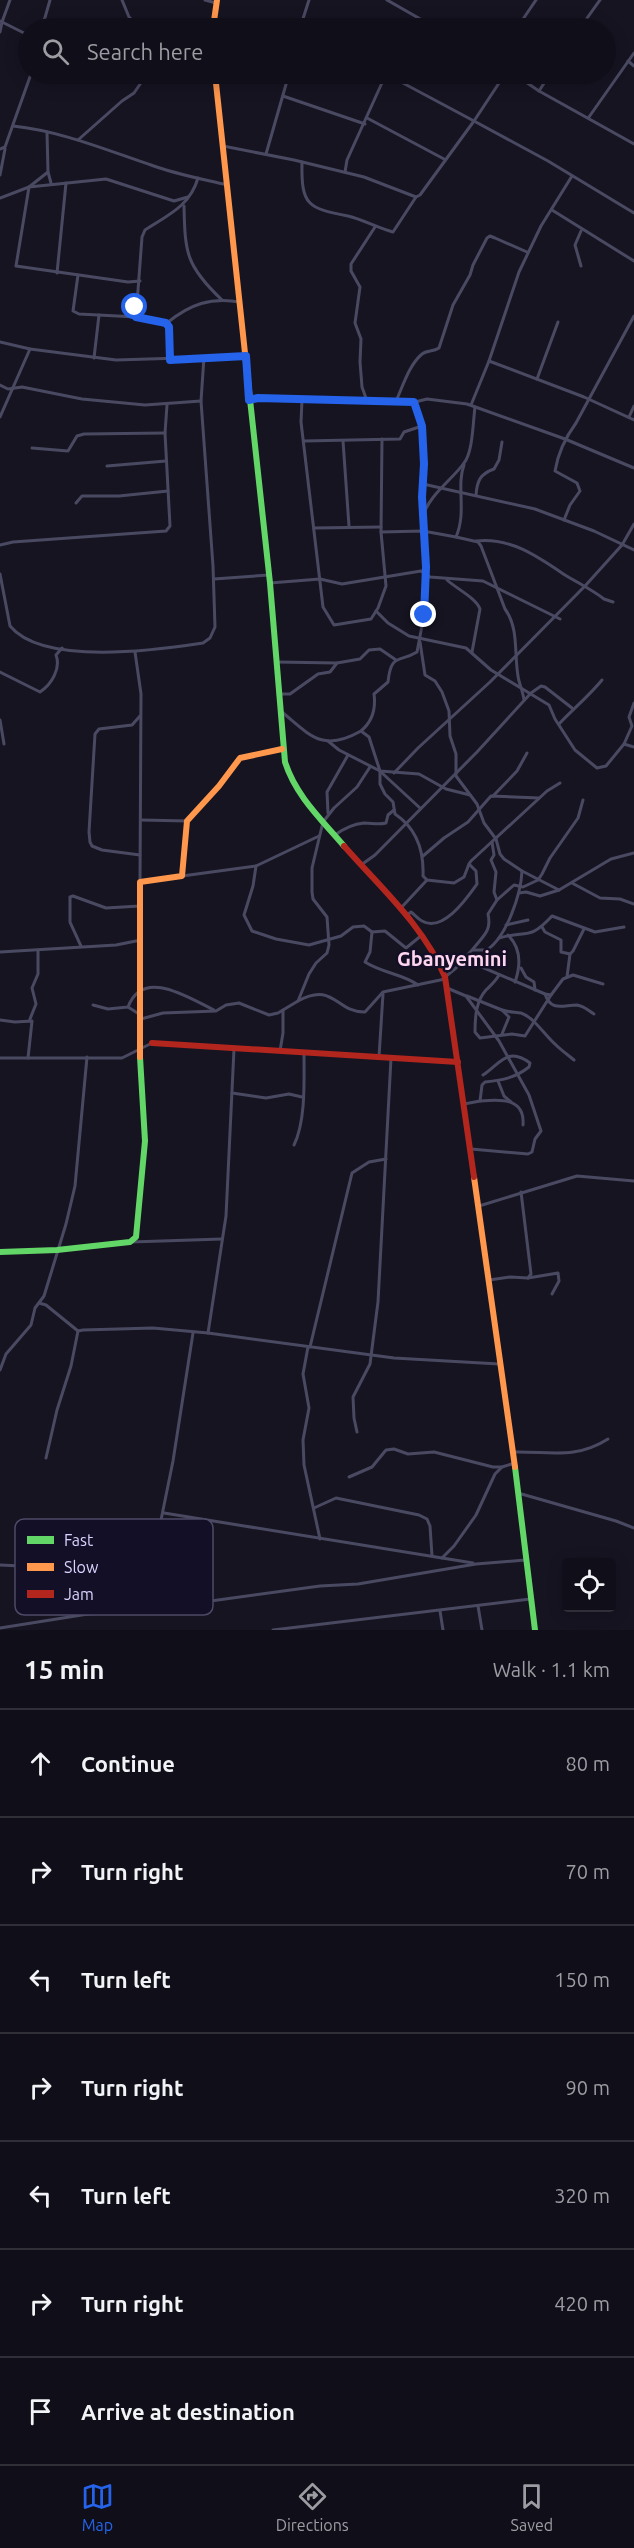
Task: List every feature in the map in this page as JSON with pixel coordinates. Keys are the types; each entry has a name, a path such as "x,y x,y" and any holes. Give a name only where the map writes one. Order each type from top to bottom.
{"main road":[{"path":"214,18 217,1"},
{"path":"216,84 270,583 282,749 291,781 334,835 422,935 435,952 445,978 515,1463 535,1630"},
{"path":"0,1252 57,1250 130,1242 138,1233 144,1159 140,1048 140,882 182,876 187,821 219,786 240,758 282,749"},
{"path":"152,1043 458,1062"}],"street":[{"path":"0,32 1,22 10,0"},
{"path":"45,18 50,0"},
{"path":"122,0 130,18"},
{"path":"205,0 217,1"},
{"path":"303,18 309,0"},
{"path":"387,0 418,18"},
{"path":"524,18 536,0"},
{"path":"587,18 600,0"},
{"path":"1,22 18,30"},
{"path":"616,79 634,53"},
{"path":"628,62 634,66"},
{"path":"0,175 5,147 28,84"},
{"path":"78,140 134,93 140,84"},
{"path":"266,154 286,84"},
{"path":"345,172 347,160 382,84"},
{"path":"405,84 572,176 634,213"},
{"path":"302,162 302,179 306,198 317,210 350,217 393,232 498,84"},
{"path":"529,84 634,144"},
{"path":"539,91 544,84"},
{"path":"589,117 612,84"},
{"path":"283,96 364,124"},
{"path":"367,118 444,159"},
{"path":"13,126 78,140 151,165 227,185"},
{"path":"47,132 48,172 51,183"},
{"path":"223,146 345,172 376,181 416,197"},
{"path":"0,149 5,147"},
{"path":"48,172 29,187 16,267 128,282 140,280"},
{"path":"456,537 461,524 463,493 461,476 473,406 509,295 541,226 572,176"},
{"path":"0,198 29,187 51,183 106,179 174,201 193,193 198,178"},
{"path":"57,273 66,183"},
{"path":"188,197 184,205 185,247 190,264 222,300"},
{"path":"136,317 142,237 145,230 184,205"},
{"path":"552,210 634,261"},
{"path":"367,401 362,387 361,339 355,323 360,287 351,271 351,264 375,226"},
{"path":"580,266 575,245 581,230"},
{"path":"396,401 406,377 420,356 439,348 453,305 487,238 490,236 528,252"},
{"path":"78,275 73,311 79,314 136,317 166,323 198,303 222,300 240,302"},
{"path":"94,358 99,315"},
{"path":"564,520 570,505 580,491 577,483 555,471 557,460 565,439 634,316"},
{"path":"537,379 558,322"},
{"path":"166,323 169,327 170,360"},
{"path":"0,342 30,349 94,358 170,360 246,356"},
{"path":"0,417 30,349"},
{"path":"0,574 13,629 34,641 92,652 135,652 203,642 210,638 215,627 214,579 201,401 204,357"},
{"path":"489,361 589,399 634,420"},
{"path":"0,385 8,389 33,389 82,399 145,405 201,401"},
{"path":"249,400 258,398 414,402 427,399 473,406 565,439 634,468"},
{"path":"302,400 304,441 323,608 334,625 371,619 386,586 381,532 381,439"},
{"path":"326,740 343,738 361,731 368,725 375,711 375,694 388,682 391,667 396,660 417,652 426,610 422,426 414,402"},
{"path":"0,545 13,542 166,531 170,526 165,433 167,405"},
{"path":"629,417 634,406"},
{"path":"304,441 400,439 404,432 422,426"},
{"path":"32,448 68,451 77,436 84,434 165,433"},
{"path":"344,441 349,526"},
{"path":"476,495 477,482 484,472 494,469 499,460 502,442"},
{"path":"107,466 166,461"},
{"path":"423,516 442,488 465,463"},
{"path":"423,484 535,509 634,550"},
{"path":"76,503 82,496 168,491"},
{"path":"394,773 498,675 585,586 622,545 634,524"},
{"path":"314,528 381,527"},
{"path":"381,532 423,531 474,541 489,539 516,546 539,556 604,599 613,602"},
{"path":"474,541 481,546 499,588 505,609 511,617 524,701"},
{"path":"270,583 320,579 342,584 385,579 421,571 425,575 483,581 560,619"},
{"path":"214,579 269,575"},
{"path":"446,578 458,590 478,603 480,609 472,653"},
{"path":"376,611 409,636 466,648 498,675 521,686 538,700 549,705 575,750 597,768 606,766 624,744 632,726 629,717 634,703"},
{"path":"420,640 424,675 435,681 449,711 450,736 456,754 455,772 459,782 479,810 484,824 504,859 559,890"},
{"path":"0,672 40,692 44,690 58,669 57,655 62,648"},
{"path":"276,662 328,661 338,663 360,659 369,650 380,649 396,660"},
{"path":"135,652 141,715 140,882"},
{"path":"278,694 290,694 318,674 330,672 338,663"},
{"path":"559,724 585,701 602,680"},
{"path":"361,866 375,855 455,772 477,753 531,693 541,686 545,687 572,708"},
{"path":"280,711 303,732 326,740 370,767 380,771 419,774 441,787 470,795"},
{"path":"140,855 96,848 90,842 89,832 95,734 99,729 132,725 141,715"},
{"path":"0,720 4,744"},
{"path":"361,731 369,737 380,771 380,784 385,794 393,802 395,814 406,821 414,833 423,855 423,876 427,880 454,884 464,877 469,864 540,798 560,783"},
{"path":"624,744 634,747"},
{"path":"423,855 468,822 518,771 527,753"},
{"path":"328,814 327,792 348,755"},
{"path":"298,1001 309,974 316,963 327,953 327,917 313,899 312,892 312,868 323,822 328,814 357,787 370,767"},
{"path":"380,771 420,808"},
{"path":"493,796 540,798"},
{"path":"93,1005 108,1009 128,1007 141,1017 163,1013 216,1011 226,1005 239,1003 248,1005 265,1015 275,1014 315,993 333,997 354,1012 365,1012 383,992 445,978 456,968 491,925 488,914 497,900 514,885 520,887 538,880 578,818 583,800"},
{"path":"334,835 346,827 364,823 378,825 386,823 388,815 394,810"},
{"path":"141,820 187,821"},
{"path":"182,876 256,867 319,836"},
{"path":"494,840 494,855 491,860 496,872 494,892 497,900"},
{"path":"519,893 526,892 540,896 559,890 610,859 634,853"},
{"path":"406,916 411,912 422,922 430,923 451,915 477,884 476,871 469,864"},
{"path":"256,867 254,886 244,910 250,930 276,939 304,944 341,936 353,927 364,926 372,932 385,931 406,948 422,935"},
{"path":"472,950 487,950 499,938 519,893 522,871"},
{"path":"400,909 427,880"},
{"path":"573,883 600,898 620,899 634,904"},
{"path":"82,946 70,922 70,897 73,896 106,908 140,906"},
{"path":"499,938 512,933 521,936 542,927 552,916 595,932 624,927"},
{"path":"506,925 528,920"},
{"path":"542,927 545,932 561,940 561,952 570,954"},
{"path":"567,977 570,954 584,928"},
{"path":"372,932 370,952 364,962 375,969 407,978 418,985"},
{"path":"508,935 515,942 520,967 526,977 534,982 535,990"},
{"path":"0,952 116,945 141,939"},
{"path":"28,1058 30,1019 36,1005 32,988 38,974 38,950"},
{"path":"463,959 551,995"},
{"path":"515,982 520,967"},
{"path":"499,975 480,1001 476,1011 475,1032 480,1038 498,1039 502,1035 509,1017 502,1010"},
{"path":"502,1035 525,1036 551,995 567,977 582,976 603,984"},
{"path":"128,1007 140,990 158,986 216,1011"},
{"path":"447,988 513,1014 520,1013 544,1030 555,1045 574,1059"},
{"path":"379,1057 383,992"},
{"path":"545,994 548,1002 560,1008 581,1006 594,1014"},
{"path":"466,996 498,1039 529,1095 541,1131 535,1139 531,1152 471,1149"},
{"path":"280,1051 283,1010"},
{"path":"0,1020 15,1022 30,1019"},
{"path":"0,1058 122,1058 152,1043"},
{"path":"208,1333 226,1216 234,1047"},
{"path":"294,1145 300,1133 304,1051"},
{"path":"0,1370 6,1354 31,1325 35,1308 44,1296 66,1224 75,1186 87,1057"},
{"path":"480,1101 485,1082 498,1082 518,1076 530,1067 530,1063 522,1057 508,1057 499,1061 483,1075"},
{"path":"357,1432 353,1396 372,1356 378,1302 391,1058"},
{"path":"498,1082 504,1096 521,1111 523,1125"},
{"path":"232,1093 266,1098 289,1094 302,1097"},
{"path":"464,1104 499,1099 511,1102"},
{"path":"320,1539 304,1465 303,1440 309,1408 303,1374 352,1173 369,1162 386,1159"},
{"path":"478,1206 577,1176 634,1181"},
{"path":"521,1192 531,1274 528,1278"},
{"path":"130,1242 222,1239"},
{"path":"489,1280 558,1274 559,1281 552,1294"},
{"path":"39,1303 46,1305 78,1331 134,1327 208,1333 372,1356 499,1364"},
{"path":"46,1458 78,1331"},
{"path":"162,1519 193,1333"},
{"path":"513,1452 566,1455 595,1448 609,1439"},
{"path":"349,1477 372,1467 386,1450 394,1449 408,1454 434,1452 493,1467 515,1463"},
{"path":"442,1558 454,1546 476,1515 495,1474 502,1467"},
{"path":"518,1493 634,1528"},
{"path":"314,1508 336,1497 419,1515 427,1519 432,1556"},
{"path":"164,1514 195,1519"},
{"path":"213,1522 476,1564"},
{"path":"213,1601 320,1586 358,1584 476,1564 525,1560"},
{"path":"0,1565 15,1566"},
{"path":"273,1630 530,1599"},
{"path":"478,1606 482,1630"},
{"path":"440,1611 443,1630"},
{"path":"0,1628 82,1615"}],"traffic: fast":[{"path":"248,381 270,583 285,762 302,796 344,846"},
{"path":"0,1252 57,1250 130,1242 136,1237 145,1141 140,1057"},
{"path":"515,1467 535,1630"}],"traffic: slow":[{"path":"214,18 217,0"},
{"path":"216,84 248,381"},
{"path":"140,1057 140,882 182,876 187,821 219,786 240,758 282,749"},
{"path":"474,1177 515,1467"}],"traffic: jam":[{"path":"344,846 413,924 436,958 445,977 474,1177"},
{"path":"152,1043 458,1062"}],"district":[{"name":"Gbanyemini","path":"452,958"}],"route":[{"path":"135,307 136,317 166,323 169,327 170,360 246,356 249,400 258,398 414,402 422,426 424,464 422,497 426,567 424,615"}]}
